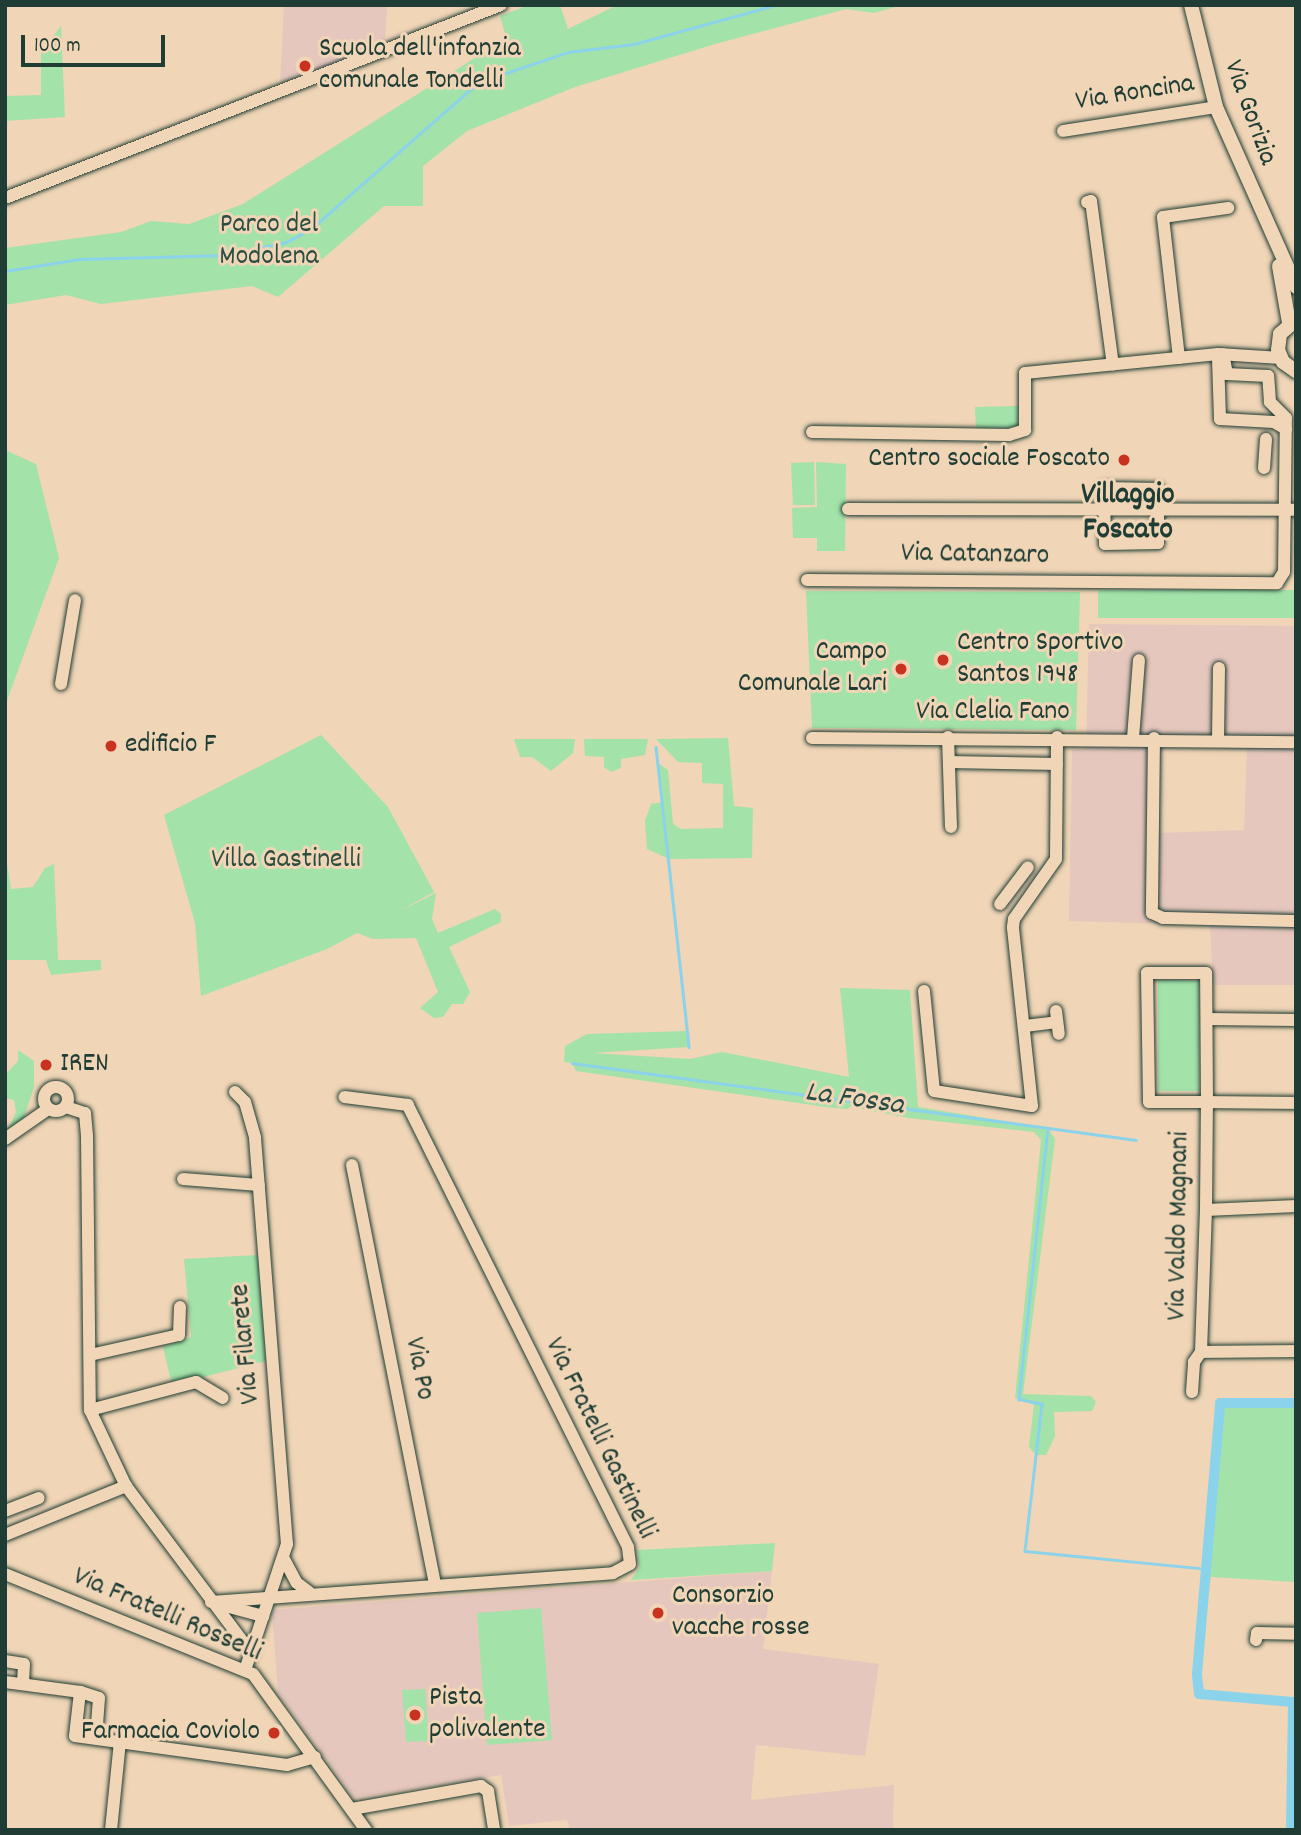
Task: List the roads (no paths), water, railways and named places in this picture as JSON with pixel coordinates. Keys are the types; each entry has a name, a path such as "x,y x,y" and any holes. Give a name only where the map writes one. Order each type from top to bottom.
{"main road":[{"name":"Via Gorizia","path":"1191,5 1216,107 1269,234"},
{"path":"1269,234 1296,287"},
{"path":"1269,234 1285,286 1292,322 1278,341 1280,358 1296,371"}],"street":[{"path":"5,198 328,74 360,68 413,40 501,5"},
{"name":"Via Roncina","path":"1063,131 1216,107"},
{"path":"1087,202 1091,201 1113,365"},
{"path":"1179,358 1163,217 1228,208"},
{"path":"1247,352 1278,341"},
{"path":"811,432 1009,435 1025,430 1025,373 1247,352 1280,358"},
{"path":"1220,354 1220,419 1274,422 1286,429"},
{"path":"1222,374 1268,376 1269,402 1285,415 1286,429"},
{"name":"Via Catanzaro","path":"807,580 1272,585 1284,572 1291,510 1286,429"},
{"path":"1266,439 1265,462 1286,457"},
{"path":"1104,488 1158,489 1158,509 1158,543 1105,544 1104,488"},
{"path":"848,509 1291,510"},
{"path":"61,684 75,600"},
{"path":"1133,737 1139,660"},
{"path":"1218,740 1219,668"},
{"path":"948,737 951,827"},
{"path":"924,991 934,1091 1032,1106 1013,927 1056,859 1057,737"},
{"name":"Via Clelia Fano","path":"812,738 1133,737 1296,743"},
{"path":"1154,738 1152,913 1163,918 1296,921"},
{"path":"949,762 1057,764"},
{"path":"1000,904 1028,867"},
{"path":"1016,884 1032,894"},
{"name":"Via Valdo Magnani","path":"1192,1391 1194,1362 1201,1352 1206,1210 1207,1102 1207,1019 1206,973 1147,973 1149,1102 1207,1102"},
{"path":"1207,1019 1296,1020"},
{"path":"1025,1026 1057,1023"},
{"path":"48,1109 44,1096 54,1087 67,1092 66,1107"},
{"name":"Via Filarete","path":"235,1092 245,1102 253,1125 287,1544 271,1595"},
{"name":"Via Fratelli Gastinelli","path":"211,1602 309,1592 618,1572 629,1567 631,1557 408,1105 345,1097"},
{"path":"1207,1102 1296,1103"},
{"path":"12,1137 48,1109 66,1107 85,1113 90,1410 126,1486 250,1651"},
{"name":"Via Po","path":"352,1164 435,1583"},
{"path":"183,1179 259,1185"},
{"path":"1206,1210 1296,1206"},
{"path":"90,1355 179,1335 180,1307"},
{"path":"1201,1352 1296,1351"},
{"path":"90,1410 196,1382 223,1398"},
{"path":"5,1535 126,1486"},
{"path":"5,1511 39,1498"},
{"path":"284,1559 297,1583 309,1592"},
{"name":"Via Fratelli Rosselli","path":"5,1574 46,1586 245,1670 260,1680 366,1830"},
{"path":"245,1670 271,1595"},
{"path":"211,1602 263,1616"},
{"path":"1256,1640 1257,1633 1296,1634"},
{"path":"5,1661 24,1664 23,1684"},
{"path":"5,1682 80,1692 99,1698 96,1738"},
{"path":"80,1692 75,1736 287,1765 315,1757"},
{"path":"111,1830 120,1742"},
{"path":"352,1809 362,1804 484,1786 494,1830"}],"waterway":[{"path":"5,271 79,259 229,255 286,242 311,229 479,82 568,52 634,44 776,5"},
{"path":"656,747 689,1047"},
{"name":"La Fossa","path":"572,1063 1136,1140"},
{"path":"1048,1128 1019,1399 1042,1404 1025,1551 1199,1568"},
{"path":"1291,1830 1293,1702 1199,1694 1197,1674 1220,1403 1296,1403"}],"place":[{"name":"Scuola dell'infanzia comunale Tondelli","path":"305,66"},
{"name":"Centro sociale Foscato","path":"1124,460"},
{"name":"Centro Sportivo Santos 1948","path":"943,660"},
{"name":"Campo Comunale Lari","path":"901,669"},
{"name":"edificio F","path":"111,746"},
{"name":"IREN","path":"46,1065"},
{"name":"Consorzio vacche rosse","path":"658,1613"},
{"name":"Pista polivalente","path":"415,1715"},
{"name":"Farmacia Coviolo","path":"274,1733"}],"district":[{"name":"Villaggio Foscato","path":"1128,514"}],"park label":[{"name":"Parco del Modolena","path":"269,242"},
{"name":"Villa Gastinelli","path":"286,861"}]}
